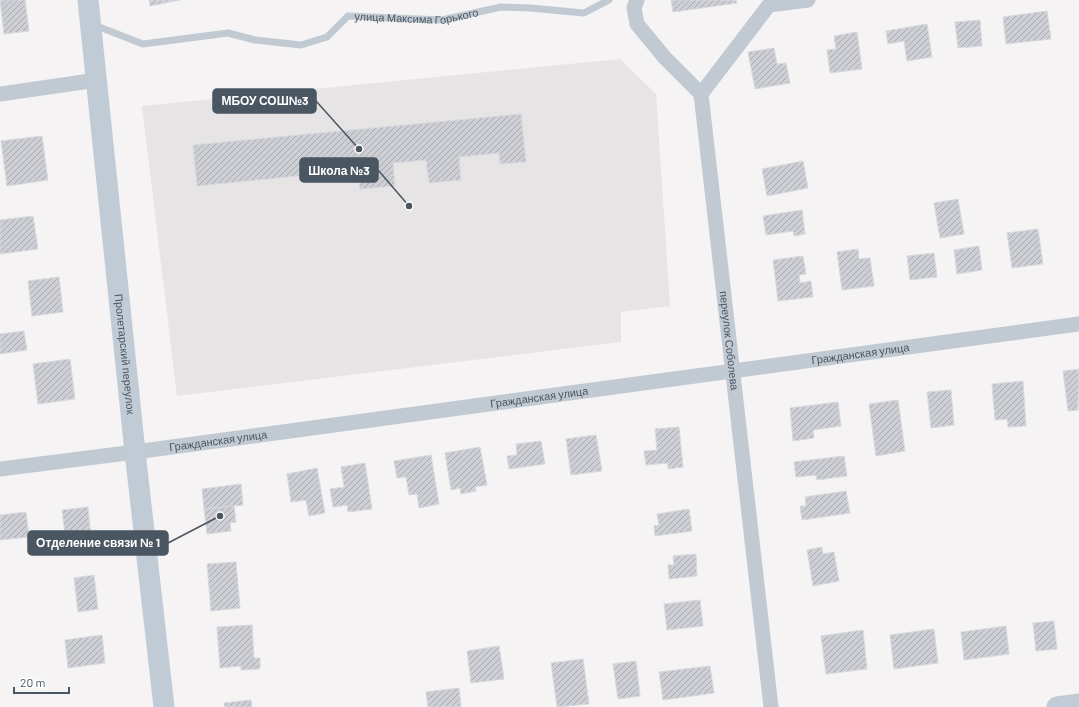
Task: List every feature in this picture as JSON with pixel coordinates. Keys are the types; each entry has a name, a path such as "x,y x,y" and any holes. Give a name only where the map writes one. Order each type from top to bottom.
{"main road":[{"name":"Пролетарский переулок","path":"88,0 135,452 164,707"},
{"path":"1056,707 1079,704"}],"street":[{"path":"637,0 634,8 637,24 664,58 701,94 769,5 808,0"},
{"path":"0,94 97,80"},
{"name":"переулок Соболева","path":"701,94 771,707"},
{"name":"Гражданская улица","path":"0,469 1079,324"}],"lane":[{"name":"улица Максима Горького","path":"90,24 143,44 228,33 255,40 301,45 327,36 348,16 442,20 501,7 584,13 609,0"}],"shaded area":[{"path":"620,59 656,94 670,306 621,312 621,342 177,396 142,106"}],"building":[{"path":"0,0 25,0 29,31 4,34"},
{"path":"149,0 180,0 150,6"},
{"path":"671,0 736,0 737,3 673,12"},
{"path":"1047,11 1051,39 1006,44 1003,17"},
{"path":"980,20 982,46 958,48 955,22"},
{"path":"927,24 932,57 907,61 904,41 888,44 886,31"},
{"path":"857,32 862,69 830,73 827,50 836,49 834,36"},
{"path":"774,48 777,64 786,63 790,83 755,89 748,52"},
{"path":"521,114 526,162 500,164 499,153 459,157 461,180 429,183 426,160 393,163 395,186 360,189 358,170 197,186 193,145"},
{"path":"42,136 48,180 7,186 1,141"},
{"path":"803,161 808,188 767,196 762,169"},
{"path":"958,199 964,234 940,238 934,203"},
{"path":"802,210 805,234 794,236 793,231 766,235 763,216"},
{"path":"33,216 38,249 0,254 0,220"},
{"path":"1038,229 1043,264 1012,268 1007,233"},
{"path":"979,246 982,270 957,274 954,250"},
{"path":"858,249 859,259 870,258 874,286 842,290 837,252"},
{"path":"934,253 937,277 910,280 907,256"},
{"path":"803,256 806,274 799,275 800,283 811,281 813,297 778,301 773,260"},
{"path":"59,277 63,312 32,316 28,281"},
{"path":"24,331 27,350 0,354 0,334"},
{"path":"70,359 75,399 38,404 33,364"},
{"path":"1079,369 1078,410 1068,411 1063,371"},
{"path":"1023,381 1026,426 1008,427 1007,419 995,420 992,384"},
{"path":"951,390 954,425 931,428 927,392"},
{"path":"898,400 905,451 876,456 869,404"},
{"path":"838,402 841,426 813,430 814,438 793,441 790,408"},
{"path":"679,427 683,467 668,469 668,463 646,465 644,451 657,450 655,429"},
{"path":"596,435 602,471 571,475 566,439"},
{"path":"541,441 545,464 509,469 507,456 517,455 516,444"},
{"path":"480,447 487,485 475,487 476,491 461,494 460,488 451,490 445,453"},
{"path":"431,455 439,504 419,508 417,494 409,495 406,477 397,478 394,461"},
{"path":"844,456 847,476 817,480 816,475 796,477 794,462"},
{"path":"365,463 372,509 348,512 347,505 333,507 330,489 344,487 341,467"},
{"path":"317,468 325,513 309,516 306,500 291,502 287,474"},
{"path":"241,484 243,505 204,509 202,489"},
{"path":"846,491 850,513 802,520 800,506 806,506 805,497"},
{"path":"234,506 236,522 230,523 231,531 207,534 204,509"},
{"path":"88,507 92,549 67,552 62,510"},
{"path":"689,509 692,531 655,536 654,526 659,525 657,514"},
{"path":"26,512 29,537 0,540 0,515"},
{"path":"822,547 823,554 834,552 839,581 813,586 807,550"},
{"path":"696,554 697,576 669,579 668,565 674,565 673,556"},
{"path":"236,562 240,608 211,611 207,564"},
{"path":"94,575 98,609 78,612 74,578"},
{"path":"700,600 703,626 667,630 664,604"},
{"path":"1054,621 1057,649 1036,651 1033,623"},
{"path":"252,625 254,658 260,658 260,669 241,670 241,666 220,668 217,627"},
{"path":"1006,626 1009,654 964,660 961,632"},
{"path":"934,629 938,663 894,669 890,635"},
{"path":"863,630 867,669 826,674 821,636"},
{"path":"102,635 105,663 68,668 65,640"},
{"path":"499,646 504,679 471,683 467,651"},
{"path":"583,659 589,704 557,707 551,663"},
{"path":"636,661 640,696 618,699 613,664"},
{"path":"710,666 714,693 663,700 659,672"},
{"path":"459,688 461,707 428,707 426,692"},
{"path":"251,700 252,707 225,707 224,703"}],"place":[{"name":"МБОУ СОШ№3","path":"359,149"},
{"name":"Школа №3","path":"409,206"},
{"name":"Отделение связи № 1","path":"220,516"}]}
